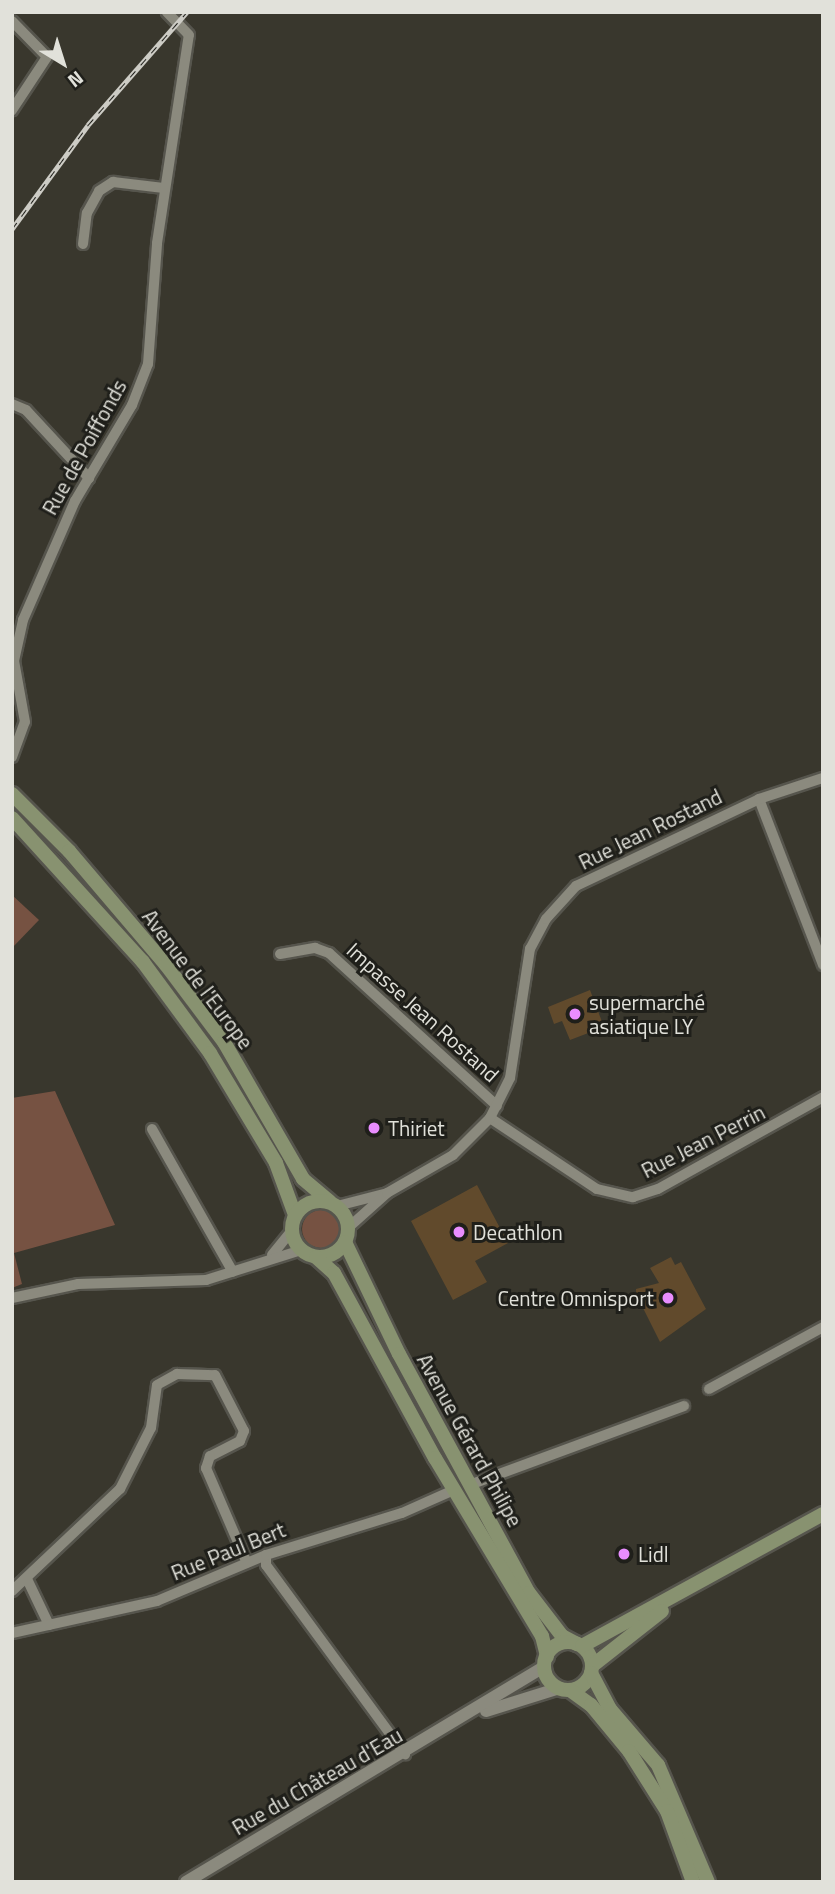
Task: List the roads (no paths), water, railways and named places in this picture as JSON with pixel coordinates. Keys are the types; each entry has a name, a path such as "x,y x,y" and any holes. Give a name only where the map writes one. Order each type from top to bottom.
{"main road":[{"name":"Avenue de l'Europe","path":"12,794 69,850 166,965 224,1042 303,1180 333,1204"},
{"name":"Avenue de l'Europe","path":"12,818 135,952 210,1053 276,1163 294,1223"},
{"path":"306,1204 333,1204 349,1227 345,1242 333,1254 316,1257 302,1250 294,1223 306,1204"},
{"name":"Avenue Gérard Philipe","path":"345,1242 393,1342 529,1592 562,1636 579,1645"},
{"name":"Avenue Gérard Philipe","path":"316,1257 334,1273 454,1490 542,1636 546,1661"},
{"path":"693,1882 667,1811 629,1751 591,1705 565,1689 546,1661 557,1645 579,1645 675,1598 823,1514"},
{"path":"565,1689 583,1685 592,1669 675,1598"},
{"path":"579,1645 610,1709 658,1765 708,1882"}],"street":[{"name":"Rue de Poiffonds","path":"12,757 25,722 13,647 57,538 132,405 148,364 164,188 189,34 167,12"},
{"path":"12,21 40,44 47,57 12,110"},
{"path":"83,244 86,213 100,191 113,182 164,188"},
{"path":"12,404 26,410 89,478"},
{"name":"Rue Jean Rostand","path":"349,1227 387,1193 453,1155 490,1118 510,1078 530,949 558,904 608,866 759,799 823,778"},
{"path":"759,799 823,965"},
{"name":"Impasse Jean Rostand","path":"280,954 315,948 330,953 497,1106"},
{"name":"Rue Jean Perrin","path":"490,1118 597,1189 633,1197 658,1189 823,1097"},
{"path":"152,1129 233,1272"},
{"name":"Rue Jean Rostand","path":"333,1204 387,1193"},
{"path":"272,1255 294,1223"},
{"path":"12,1298 78,1283 206,1280 272,1255 302,1250"},
{"path":"709,1389 823,1327"},
{"path":"12,1591 92,1520 128,1478 151,1428 160,1379 199,1371 218,1378 244,1431 240,1441 211,1456 206,1468 247,1563"},
{"path":"472,1484 651,1413 684,1406"},
{"name":"Rue Paul Bert","path":"12,1633 157,1601 266,1555 402,1513 454,1490"},
{"path":"266,1555 267,1565 405,1754"},
{"path":"27,1579 49,1625"},
{"name":"Rue du Château d'Eau","path":"186,1882 469,1716 546,1661"},
{"name":"Rue du Château d'Eau","path":"469,1716 565,1689"}],"railway":[{"path":"12,229 88,125 187,12"}],"place":[{"name":"supermarché asiatique LY","path":"575,1014"},
{"name":"Thiriet","path":"374,1128"},
{"name":"Decathlon","path":"459,1232"},
{"name":"Centre Omnisport","path":"668,1298"},
{"name":"Lidl","path":"624,1554"}]}
